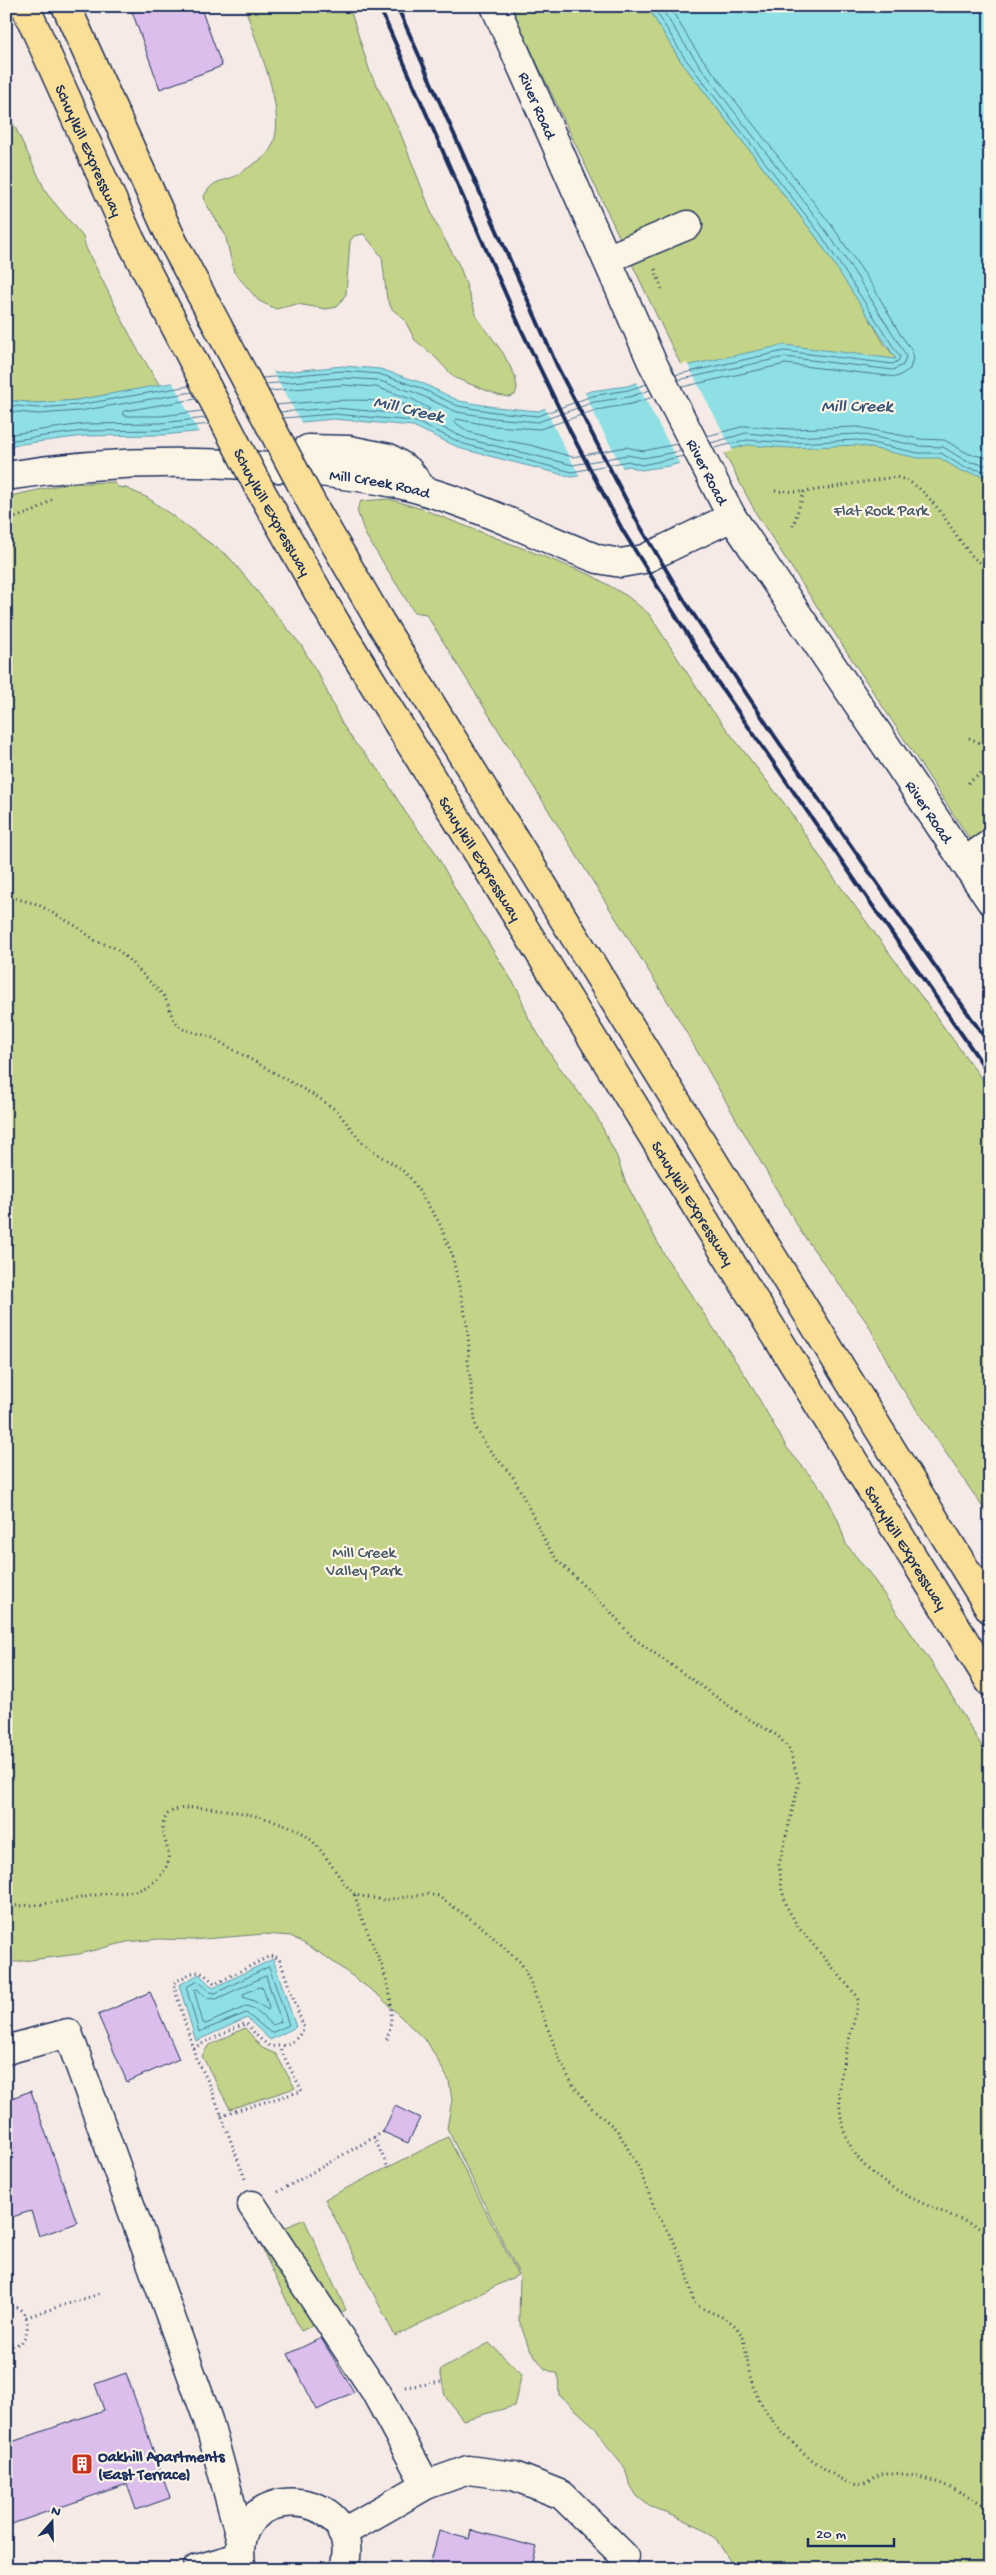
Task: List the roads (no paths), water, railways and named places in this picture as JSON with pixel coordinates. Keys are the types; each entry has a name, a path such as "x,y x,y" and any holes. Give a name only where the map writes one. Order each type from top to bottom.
{"highway":[{"name":"Schuylkill Expressway","path":"26,6 130,239 258,486 334,620 990,1682"},
{"path":"66,6 172,240 294,470 379,620 990,1609"}],"street":[{"name":"River Road","path":"495,6 652,362 732,517 990,900"},
{"path":"607,259 688,225"},
{"name":"Mill Creek Road","path":"6,476 82,466 206,464 279,468 389,482 423,490 598,559 621,563 644,559 732,517"},
{"path":"964,862 990,844"},
{"path":"6,2050 68,2033 208,2420 241,2555"},
{"path":"252,2205 375,2391 426,2485"},
{"path":"342,2533 426,2485 468,2470 514,2476 562,2495 624,2556"},
{"path":"241,2555 247,2526 256,2515 268,2507 289,2501 311,2504 324,2510 335,2520 342,2533 346,2550 344,2569"},
{"path":"197,2569 241,2555"}],"water":[{"name":"Mill Creek","path":"647,6 990,6 990,477 961,471 940,458 918,458 857,445 790,448 747,445 669,466 641,470 629,466 572,477 462,449 413,426 334,419 162,435 84,436 6,446 6,400 37,403 77,400 171,383 343,366 380,369 420,382 459,401 538,411 591,391 627,386 690,365 784,345 896,359 817,238 680,60"},
{"path":"273,1959 296,2027 270,2040 247,2018 196,2041 179,1985 199,1974 213,1988"}],"railway":[{"path":"379,6 521,329 571,433 623,531 714,677 990,1075"},
{"path":"397,6 559,370 637,521 686,603 776,738 990,1045"}],"place":[{"name":"Oakhill Apartments (East Terrace)","path":"82,2464"}],"park label":[{"name":"Flat Rock Park","path":"881,509"},
{"name":"Mill Creek Valley Park","path":"364,1560"}]}
